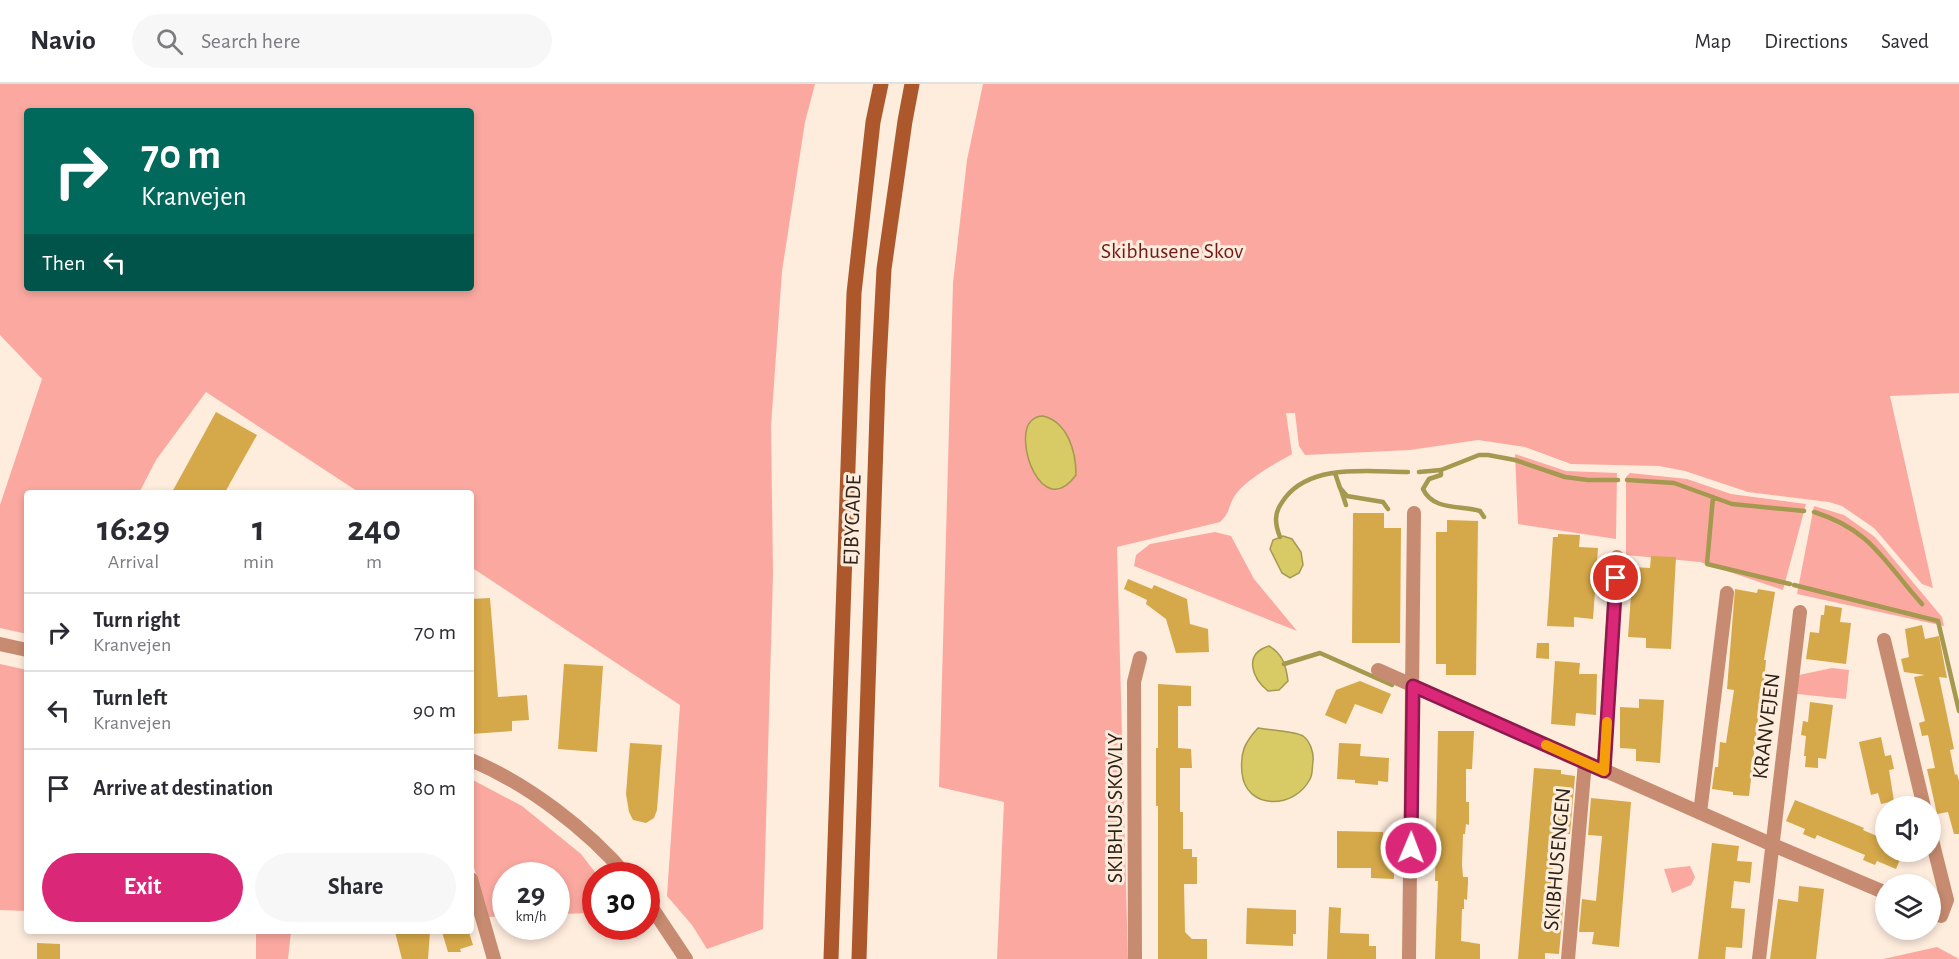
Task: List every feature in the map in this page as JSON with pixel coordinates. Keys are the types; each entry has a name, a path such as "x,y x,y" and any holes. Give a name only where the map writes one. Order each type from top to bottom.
{"main road":[{"name":"EJBYGADE","path":"831,959 854,293 873,122 882,84"},
{"name":"EJBYGADE","path":"859,959 877,394 883,280 912,84"}],"street":[{"path":"1409,959 1414,513"},
{"path":"1604,771 1617,557"},
{"path":"1700,813 1727,593"},
{"name":"KRANVEJEN","path":"1773,845 1800,612"},
{"path":"1884,640 1921,796"},
{"path":"0,644 24,649"},
{"name":"SKIBHUS SKOVLY","path":"1135,959 1134,682 1140,658"},
{"path":"1378,670 1875,888"},
{"path":"474,761 496,770 554,807 614,862"},
{"name":"SKIBHUSENGEN","path":"1568,959 1585,762"},
{"path":"1759,959 1773,845"},
{"path":"1941,876 1947,900 1941,916"},
{"path":"474,889 494,959"},
{"path":"660,921 686,959"}],"green space":[{"path":"0,84 815,84 805,122 782,271 771,426 773,574 763,929 707,949 692,925 667,896 680,705 474,569 474,490 355,490 206,392 156,460 141,490 24,490 24,633 0,628 0,505 42,379 0,335"},
{"name":"Skibhusene Skov","path":"983,84 1959,84 1959,393 1890,396 1933,588 1922,584 1874,528 1842,506 1829,502 1748,492 1685,471 1659,466 1571,464 1525,447 1478,440 1410,450 1305,455 1299,446 1295,413 1286,413 1292,454 1260,473 1238,491 1220,522 1117,547 1128,959 997,959 1004,802 939,787 953,283 967,160"},
{"path":"1515,454 1566,471 1617,473 1616,539 1518,524"},
{"path":"1630,473 1687,479 1731,494 1806,504 1783,590 1700,562 1626,555 1626,477"},
{"path":"1814,506 1844,515 1875,537 1942,617 1944,626 1797,594"},
{"path":"1215,532 1231,536 1254,579 1297,631 1134,566 1136,555 1150,544"},
{"path":"0,664 24,669 24,911 0,910"},
{"path":"1832,668 1849,670 1846,699 1797,694 1799,675"},
{"path":"474,781 522,806 581,854 587,862 582,862 582,913 570,914 570,862 492,862 492,917 489,917 474,868"},
{"path":"1690,866 1695,877 1691,885 1672,893 1664,869"},
{"path":"256,934 291,934 288,959 256,959"},
{"path":"1937,947 1959,959 1883,959"}],"shaded area":[{"path":"1043,416 1059,425 1069,439 1072,448 1076,475 1064,487 1052,489 1042,483 1028,458 1026,430 1032,420"},
{"path":"1283,536 1292,539 1301,552 1303,565 1299,573 1290,578 1282,573 1270,549 1273,540"},
{"path":"1269,646 1281,657 1286,670 1288,681 1279,690 1268,691 1254,673 1253,660 1261,650"},
{"path":"1258,728 1299,734 1310,744 1313,758 1311,777 1303,789 1294,796 1272,802 1261,800 1245,785 1242,773 1242,754 1249,739"}],"building":[{"path":"216,412 257,435 226,490 173,490"},
{"path":"1353,513 1384,513 1384,528 1401,528 1400,643 1352,643"},
{"path":"1447,520 1478,521 1476,675 1446,675 1446,664 1436,664 1436,532 1447,532"},
{"path":"1558,534 1580,535 1579,547 1598,548 1593,619 1574,617 1574,627 1547,626 1553,537 1558,537"},
{"path":"1651,556 1676,557 1671,649 1646,648 1646,638 1628,637 1633,567 1650,568"},
{"path":"1128,579 1152,589 1154,585 1187,599 1190,624 1208,629 1209,652 1176,653 1166,619 1146,604 1147,600 1124,589"},
{"path":"1735,589 1757,593 1758,589 1775,592 1764,660 1766,660 1762,703 1760,702 1749,796 1733,795 1733,792 1712,789 1715,767 1718,767 1720,742 1726,743 1734,690 1727,689"},
{"path":"490,598 498,697 527,695 529,720 512,721 512,731 474,734 474,599"},
{"path":"1825,605 1842,608 1840,622 1851,623 1846,664 1806,659 1810,632 1819,633 1821,615 1824,615"},
{"path":"1922,625 1925,639 1939,636 1947,678 1939,677 1954,749 1950,750 1955,775 1957,774 1959,781 1959,834 1954,834 1948,812 1941,813 1941,796 1933,796 1927,769 1935,768 1928,735 1922,736 1919,723 1925,721 1914,677 1925,675 1904,672 1901,659 1909,657 1905,629"},
{"path":"1537,643 1549,643 1549,659 1536,658"},
{"path":"1555,661 1580,663 1579,674 1597,674 1596,715 1576,713 1575,726 1551,724"},
{"path":"564,664 603,666 597,752 558,749"},
{"path":"1360,681 1391,694 1382,714 1355,704 1346,724 1325,715 1336,690"},
{"path":"1158,684 1191,686 1191,706 1178,706 1178,748 1191,749 1192,768 1180,768 1183,849 1192,849 1192,857 1197,857 1197,884 1184,884 1185,932 1192,939 1207,939 1207,959 1158,959 1156,748 1158,748"},
{"path":"1639,699 1664,700 1660,763 1636,761 1636,749 1620,748 1620,707 1639,708"},
{"path":"1810,702 1833,705 1826,759 1818,758 1818,768 1805,767 1806,736 1801,735 1803,721 1808,722"},
{"path":"1438,731 1474,731 1472,769 1466,769 1469,825 1466,824 1465,834 1463,834 1462,865 1463,877 1468,877 1468,883 1467,900 1464,899 1464,909 1462,909 1461,941 1480,944 1480,959 1435,959 1438,881 1435,881"},
{"path":"1881,737 1885,756 1891,755 1894,769 1889,770 1893,796 1879,796 1878,793 1871,795 1859,742"},
{"path":"630,743 662,745 657,810 654,818 646,823 633,820 629,812 626,794"},
{"path":"1339,743 1361,744 1360,756 1389,758 1388,782 1378,781 1378,785 1337,779"},
{"path":"1534,768 1561,770 1561,774 1575,776 1570,834 1556,833 1550,896 1564,898 1559,954 1545,953 1545,959 1518,959"},
{"path":"1591,798 1631,802 1619,947 1592,944 1594,932 1579,932 1582,899 1596,901 1602,836 1588,835"},
{"path":"1795,800 1864,828 1863,830 1875,835 1876,862 1875,865 1863,860 1865,855 1817,835 1815,839 1803,834 1805,829 1786,821"},
{"path":"1337,831 1383,832 1383,856 1394,856 1394,879 1371,878 1371,868 1337,868"},
{"path":"1712,843 1739,846 1737,861 1752,862 1750,883 1734,881 1731,908 1745,909 1742,948 1726,947 1725,959 1698,959"},
{"path":"1879,862 1899,862 1896,869"},
{"path":"1799,886 1824,889 1816,959 1770,959 1778,899 1798,902"},
{"path":"1329,907 1341,908 1340,933 1369,934 1369,946 1376,946 1376,959 1327,959"},
{"path":"1247,908 1296,910 1296,934 1293,934 1293,946 1246,944"},
{"path":"396,934 430,934 428,959 402,959"},
{"path":"443,934 470,934 473,945 460,949 461,952 448,952"},
{"path":"37,943 60,944 60,959 37,959"}],"waterway":[{"path":"1419,472 1441,470 1479,455 1488,455 1515,460 1565,477 1618,480"},
{"path":"1441,470 1441,475 1429,479 1423,489 1428,496 1440,504 1480,511 1484,517"},
{"path":"1280,537 1276,521 1279,508 1296,487 1310,479 1342,472 1408,472"},
{"path":"1335,473 1340,488 1347,496 1383,502 1388,509"},
{"path":"1627,480 1674,483 1732,504 1804,511"},
{"path":"1341,490 1346,505"},
{"path":"1713,497 1707,564 1790,584"},
{"path":"1814,512 1834,519 1864,538 1922,604"},
{"path":"1794,585 1938,621 1959,711"},
{"path":"1284,664 1320,653 1392,685"}],"slow traffic":[{"path":"1546,745 1604,771 1607,722"}],"route":[{"path":"1411,848 1413,686 1604,771 1616,578"}]}
